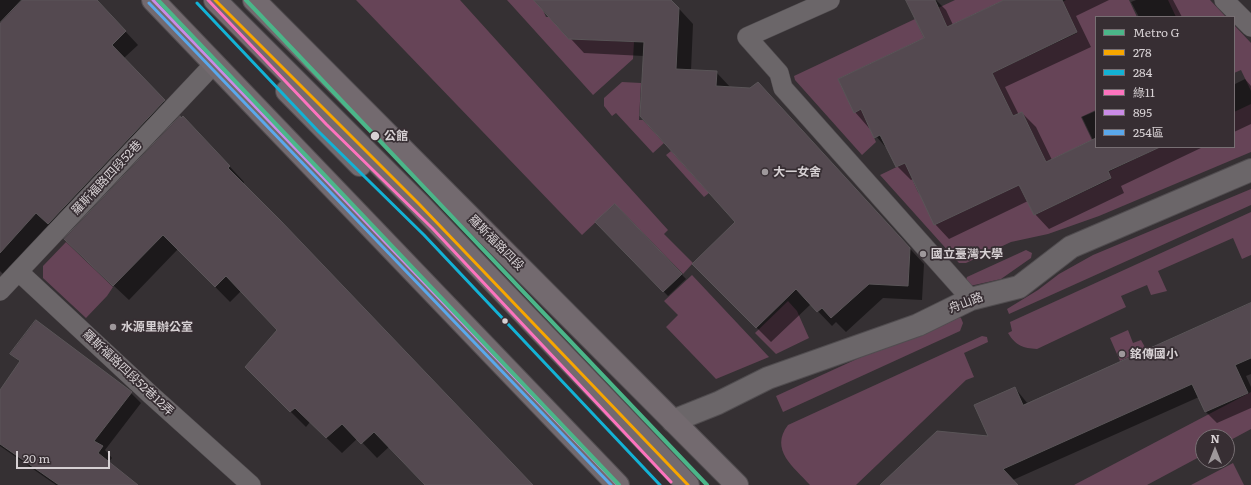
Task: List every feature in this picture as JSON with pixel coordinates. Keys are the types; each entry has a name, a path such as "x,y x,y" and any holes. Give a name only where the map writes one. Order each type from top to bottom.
{"main road":[{"path":"153,0 618,485"},
{"path":"201,0 322,128 428,231 667,485"},
{"path":"216,0 419,204 688,485"},
{"path":"228,0 261,44"},
{"name":"羅斯福路四段","path":"254,0 737,485"}],"street":[{"name":"舟山路","path":"673,421 718,403 768,378 918,325 971,299 1019,287 1071,248 1251,170"}],"lane":[{"path":"830,0 747,37 779,73 783,88 971,299"},
{"path":"1224,0 1251,27"},
{"name":"羅斯福路四段52巷","path":"0,291 214,64"},
{"name":"羅斯福路四段52巷12弄","path":"19,272 145,390 244,479"}],"shaded area":[{"path":"356,0 460,0 668,230 664,234 693,263 683,274 615,204 582,235"},
{"path":"507,0 534,0 543,10 546,17 549,17 569,39 634,42 633,59 593,95"},
{"path":"955,0 1004,0 947,27 938,8"},
{"path":"1066,0 1129,0 1137,16 1095,16 1095,110 1081,117 1092,140 1046,162 1022,112 1013,116 992,73 1077,33 1062,2"},
{"path":"1168,0 1210,0 1225,16 1176,16"},
{"path":"915,19 924,38 838,79 854,112 861,109 876,142 862,155 795,80 794,76"},
{"path":"1235,26 1251,43 1251,91 1241,70 1235,73"},
{"path":"622,82 641,83 639,120 643,120 664,143 653,153 616,113 612,116 604,106 604,98"},
{"path":"1251,104 1251,152 1099,216 1048,234 1011,242 966,263 959,263 880,175 905,163 918,192 940,222 998,195 1003,151 1034,215 1111,179 1108,172 1158,148 1235,148 1235,112"},
{"path":"671,151 709,193 704,197 666,155"},
{"path":"1251,189 1251,205 1009,314 1007,309 1038,290 1059,274 1093,255"},
{"path":"1251,212 1251,255 1242,259 1233,238 1158,271 1167,291 1151,295 1147,285 1121,296 1126,307 1037,349 1020,346 1008,333 1012,331 1010,322"},
{"path":"66,242 113,287 107,296 86,318 43,278 43,266"},
{"path":"1026,250 1032,253 1031,258 1001,279 970,286 966,280 967,277"},
{"path":"692,275 769,357 716,379 666,327 678,315 664,301"},
{"path":"788,301 797,311 809,338 776,354 755,333"},
{"path":"953,315 961,318 963,323 960,331 783,412 776,396"},
{"path":"1128,330 1133,343 1141,340 1146,349 1120,361 1110,338"},
{"path":"982,336 987,337 988,342 964,353 974,377 966,380 856,485 810,485 786,458 782,450 781,442 788,425"},
{"path":"1251,392 1251,429 1235,438 1235,429 1195,429 1195,459 1147,485 1074,485"},
{"path":"1235,467 1244,485 1191,485 1222,469 1235,469"}],"building":[{"path":"22,0 97,0 126,31 112,45 165,100 48,224 36,213 0,253 0,23"},
{"name":"大一女舍","path":"534,0 671,0 679,8 676,69 717,71 716,86 750,88 758,82 910,248 908,286 869,284 831,318 822,308 817,312 796,289 756,328 692,264 735,222 640,116 644,42 569,39"},
{"path":"906,0 935,0 947,27 1004,0 1062,0 1077,32 992,73 1013,116 1022,112 1046,162 1095,138 1095,148 1158,148 1108,171 1111,178 1034,215 1019,185 934,225 905,163 896,167 880,135 874,138 861,109 854,113 838,79 924,38"},
{"path":"180,116 181,118 183,116 230,166 228,168 281,221 533,485 425,485 374,432 361,444 342,424 326,438 295,408 290,412 245,367 277,330 226,276 215,287 163,235 113,286 64,239"},
{"path":"615,204 682,274 663,292 595,222"},
{"path":"1251,303 1251,358 1235,365 1248,393 1205,412 1192,384 1003,469 1018,485 880,485 937,431 988,436 974,405 1015,387 1023,405"},
{"path":"36,320 132,392 94,441 103,446 98,453 138,485 59,485 0,444 0,390 20,361 10,354"}],"metro line":[{"name":"G","path":"158,0 619,485"},
{"name":"G","path":"246,0 707,485"}],"transit line":[{"name":"895","path":"153,0 618,485"},
{"name":"綠11","path":"208,0 326,124 432,228 671,482"},
{"name":"278","path":"215,0 419,204 688,485"},
{"name":"254區","path":"149,3 611,485"},
{"name":"284","path":"197,3 318,131 424,235 660,485"}],"place":[{"name":"公館","path":"375,136"},
{"name":"大一女舍","path":"765,172"},
{"name":"國立臺灣大學","path":"923,254"},
{"name":"水源里辦公室","path":"113,327"},
{"name":"銘傳國小","path":"1122,354"}]}
